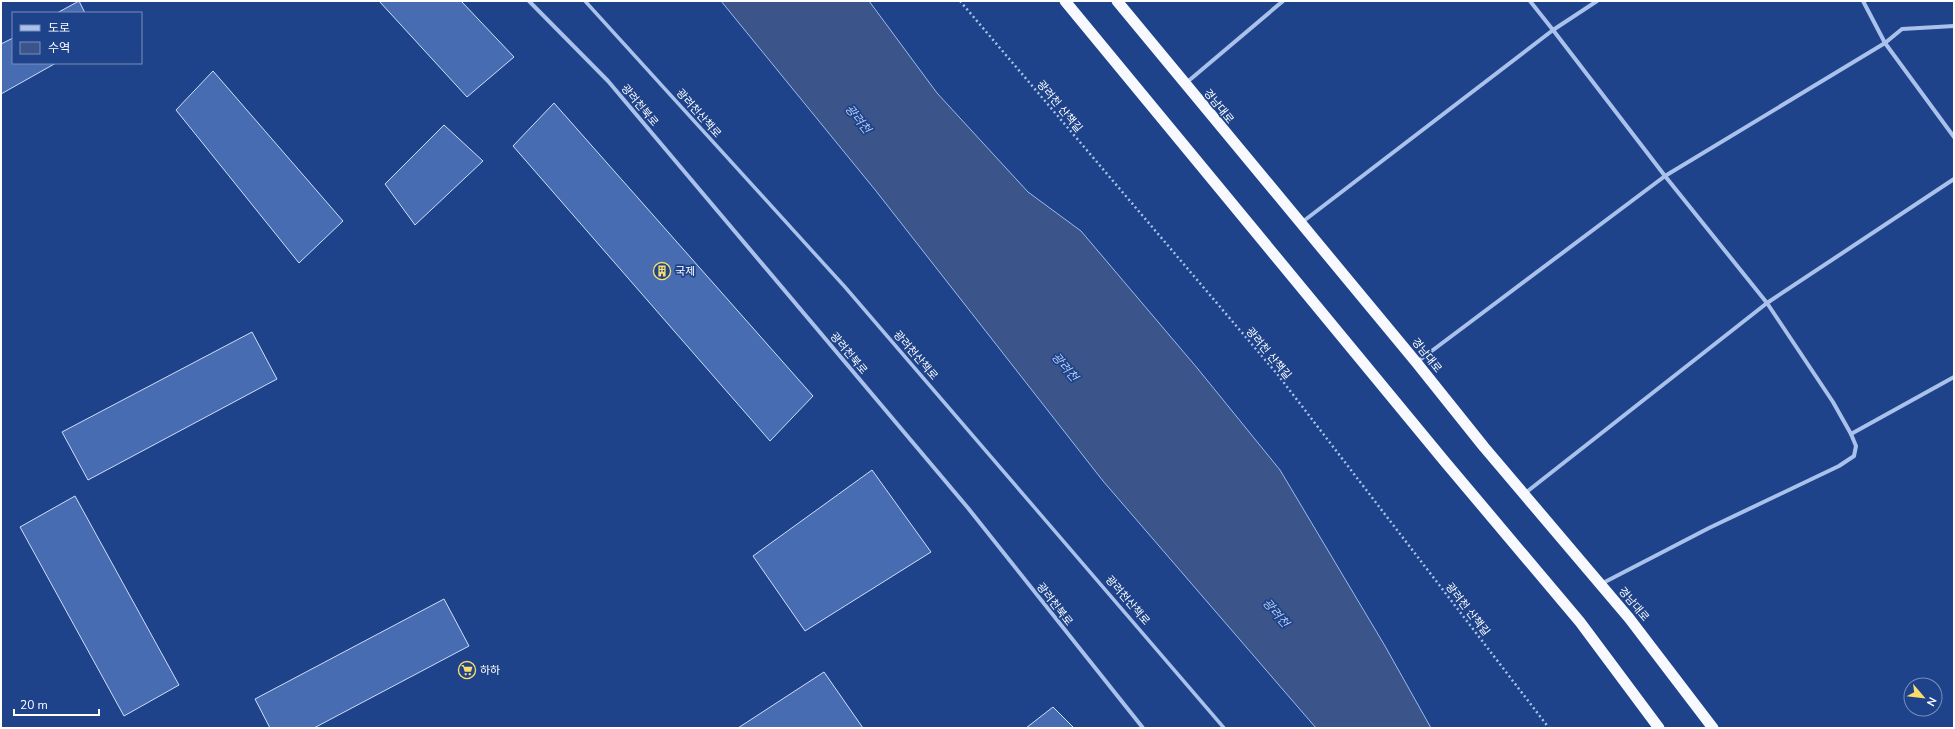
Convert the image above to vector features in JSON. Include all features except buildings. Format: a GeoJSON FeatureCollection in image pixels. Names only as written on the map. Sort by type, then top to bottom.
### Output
{"type":"FeatureCollection","features":[{"type":"Feature","properties":{"kind":"highway"},"geometry":{"type":"LineString","coordinates":[[1065,1],[1580,622],[1660,728]]}},
{"type":"Feature","properties":{"kind":"highway","name":"경남대로"},"geometry":{"type":"LineString","coordinates":[[1116,1],[1524,494],[1629,618],[1713,728]]}},
{"type":"Feature","properties":{"kind":"street","name":"광려천북로"},"geometry":{"type":"LineString","coordinates":[[529,1],[608,81],[968,508],[1142,728]]}},
{"type":"Feature","properties":{"kind":"street","name":"광려천산책로"},"geometry":{"type":"LineString","coordinates":[[585,1],[845,287],[1224,728]]}},
{"type":"Feature","properties":{"kind":"street"},"geometry":{"type":"LineString","coordinates":[[1185,84],[1284,1]]}},
{"type":"Feature","properties":{"kind":"street"},"geometry":{"type":"LineString","coordinates":[[1530,1],[1665,176],[1767,303],[1833,402],[1856,446],[1854,456],[1839,466],[1708,528],[1600,584]]}},
{"type":"Feature","properties":{"kind":"street"},"geometry":{"type":"LineString","coordinates":[[1300,224],[1553,30],[1597,1]]}},
{"type":"Feature","properties":{"kind":"street"},"geometry":{"type":"LineString","coordinates":[[1863,1],[1885,43],[1954,137]]}},
{"type":"Feature","properties":{"kind":"street"},"geometry":{"type":"LineString","coordinates":[[1416,362],[1665,176],[1885,43],[1902,29],[1954,26]]}},
{"type":"Feature","properties":{"kind":"street"},"geometry":{"type":"LineString","coordinates":[[1524,494],[1767,303],[1954,179]]}},
{"type":"Feature","properties":{"kind":"street"},"geometry":{"type":"LineString","coordinates":[[1851,434],[1954,377]]}},
{"type":"Feature","properties":{"kind":"path","name":"광려천 산책길"},"geometry":{"type":"LineString","coordinates":[[960,1],[1278,375],[1549,728]]}},
{"type":"Feature","properties":{"kind":"water","name":"광려천"},"geometry":{"type":"Polygon","coordinates":[[[721,1],[869,1],[937,93],[1028,192],[1081,231],[1198,369],[1280,470],[1385,646],[1431,728],[1316,728],[1103,481],[876,191],[721,1]]]}},
{"type":"Feature","properties":{"kind":"place","name":"국제"},"geometry":{"type":"Point","coordinates":[662,271]}},
{"type":"Feature","properties":{"kind":"place","name":"하하"},"geometry":{"type":"Point","coordinates":[467,670]}}]}
